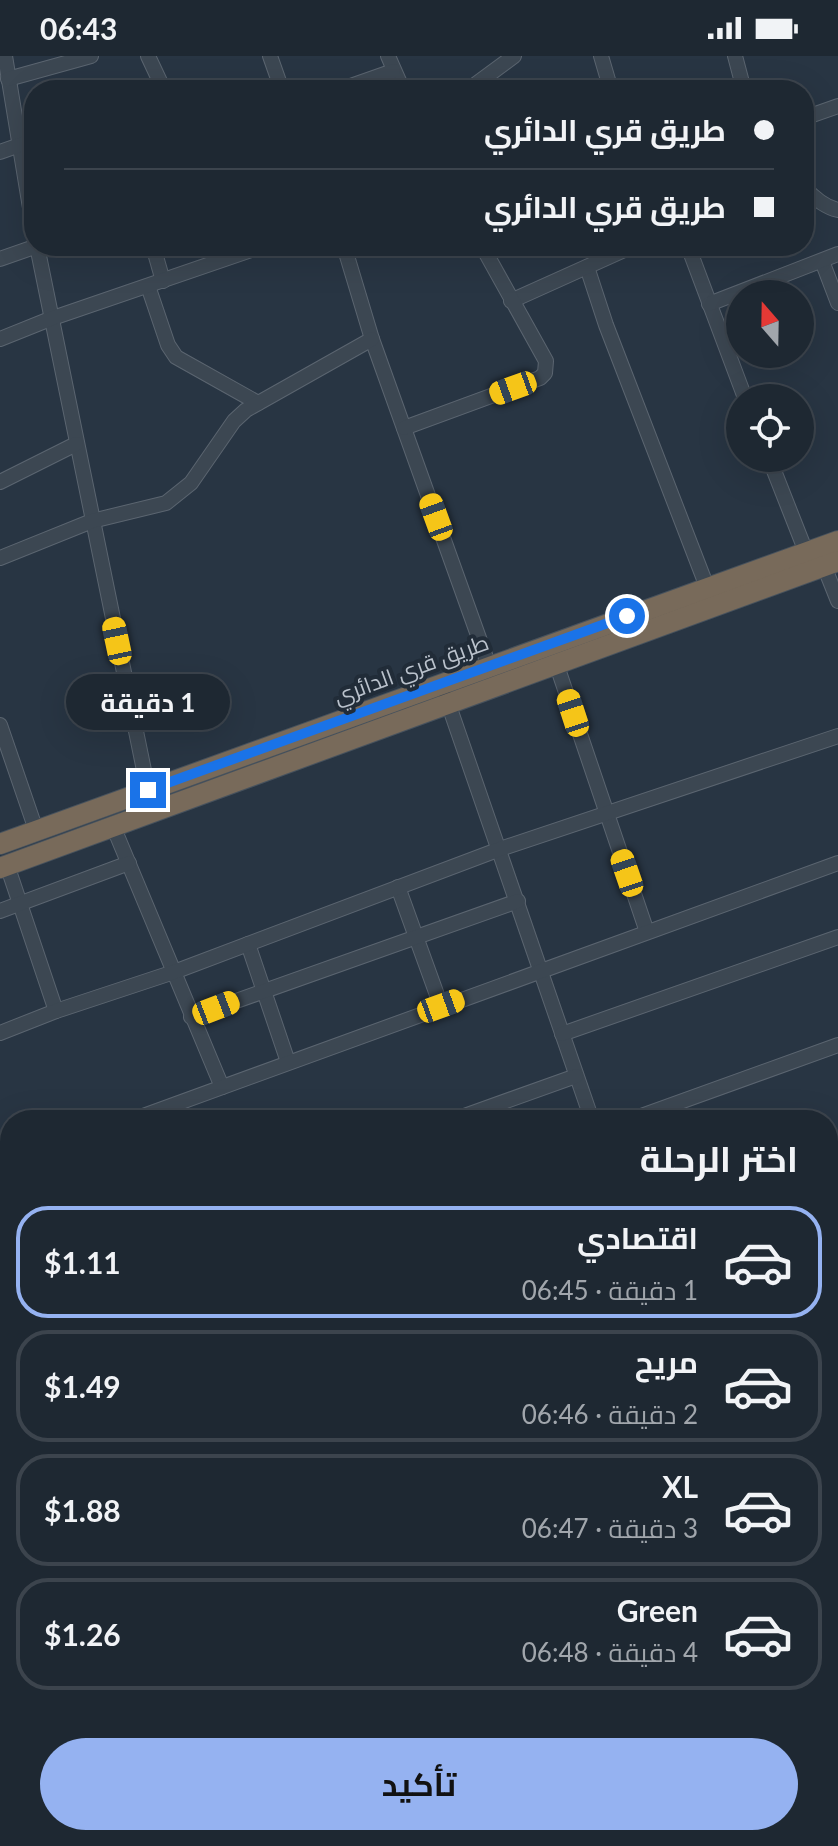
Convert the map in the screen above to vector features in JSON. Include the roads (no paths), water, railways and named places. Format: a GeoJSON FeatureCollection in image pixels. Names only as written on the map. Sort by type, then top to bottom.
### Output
{"type":"FeatureCollection","features":[{"type":"Feature","properties":{"kind":"highway","name":"طريق قري الدائري"},"geometry":{"type":"LineString","coordinates":[[4,866],[113,826],[444,693],[489,666],[838,541]]}},
{"type":"Feature","properties":{"kind":"highway","name":"طريق قري الدائري"},"geometry":{"type":"LineString","coordinates":[[0,844],[148,790],[444,693],[556,663],[831,564]]}},
{"type":"Feature","properties":{"kind":"street"},"geometry":{"type":"LineString","coordinates":[[8,79],[91,56]]}},
{"type":"Feature","properties":{"kind":"street"},"geometry":{"type":"LineString","coordinates":[[148,56],[159,80]]}},
{"type":"Feature","properties":{"kind":"street"},"geometry":{"type":"LineString","coordinates":[[270,56],[278,80]]}},
{"type":"Feature","properties":{"kind":"street"},"geometry":{"type":"LineString","coordinates":[[388,56],[398,80]]}},
{"type":"Feature","properties":{"kind":"street"},"geometry":{"type":"LineString","coordinates":[[482,80],[514,56]]}},
{"type":"Feature","properties":{"kind":"street"},"geometry":{"type":"LineString","coordinates":[[601,56],[608,80]]}},
{"type":"Feature","properties":{"kind":"street"},"geometry":{"type":"LineString","coordinates":[[735,56],[741,80]]}},
{"type":"Feature","properties":{"kind":"street"},"geometry":{"type":"LineString","coordinates":[[3,59],[24,170]]}},
{"type":"Feature","properties":{"kind":"street"},"geometry":{"type":"LineString","coordinates":[[367,80],[393,71]]}},
{"type":"Feature","properties":{"kind":"street"},"geometry":{"type":"LineString","coordinates":[[814,114],[838,106]]}},
{"type":"Feature","properties":{"kind":"street"},"geometry":{"type":"LineString","coordinates":[[0,152],[24,143]]}},
{"type":"Feature","properties":{"kind":"street"},"geometry":{"type":"LineString","coordinates":[[814,197],[830,209],[838,210]]}},
{"type":"Feature","properties":{"kind":"street"},"geometry":{"type":"LineString","coordinates":[[0,259],[24,251]]}},
{"type":"Feature","properties":{"kind":"street"},"geometry":{"type":"LineString","coordinates":[[709,304],[838,254]]}},
{"type":"Feature","properties":{"kind":"street"},"geometry":{"type":"LineString","coordinates":[[39,256],[148,790]]}},
{"type":"Feature","properties":{"kind":"street"},"geometry":{"type":"LineString","coordinates":[[154,256],[168,345],[176,357],[258,403]]}},
{"type":"Feature","properties":{"kind":"street"},"geometry":{"type":"LineString","coordinates":[[0,339],[234,256]]}},
{"type":"Feature","properties":{"kind":"street"},"geometry":{"type":"LineString","coordinates":[[347,256],[372,339],[489,666]]}},
{"type":"Feature","properties":{"kind":"street"},"geometry":{"type":"LineString","coordinates":[[404,428],[540,378],[545,373],[546,361],[487,256]]}},
{"type":"Feature","properties":{"kind":"street"},"geometry":{"type":"LineString","coordinates":[[511,301],[611,256]]}},
{"type":"Feature","properties":{"kind":"street"},"geometry":{"type":"LineString","coordinates":[[692,256],[740,384]]}},
{"type":"Feature","properties":{"kind":"street"},"geometry":{"type":"LineString","coordinates":[[822,261],[838,303]]}},
{"type":"Feature","properties":{"kind":"street"},"geometry":{"type":"LineString","coordinates":[[587,267],[606,325],[707,587]]}},
{"type":"Feature","properties":{"kind":"street"},"geometry":{"type":"LineString","coordinates":[[0,558],[92,521],[166,503],[191,483],[234,421],[246,410],[372,339]]}},
{"type":"Feature","properties":{"kind":"street"},"geometry":{"type":"LineString","coordinates":[[0,482],[76,444]]}},
{"type":"Feature","properties":{"kind":"street"},"geometry":{"type":"LineString","coordinates":[[775,472],[806,552]]}},
{"type":"Feature","properties":{"kind":"street"},"geometry":{"type":"LineString","coordinates":[[831,564],[838,601]]}},
{"type":"Feature","properties":{"kind":"street"},"geometry":{"type":"LineString","coordinates":[[556,663],[647,932]]}},
{"type":"Feature","properties":{"kind":"street"},"geometry":{"type":"LineString","coordinates":[[444,693],[588,1110]]}},
{"type":"Feature","properties":{"kind":"street"},"geometry":{"type":"LineString","coordinates":[[0,725],[36,830]]}},
{"type":"Feature","properties":{"kind":"street"},"geometry":{"type":"LineString","coordinates":[[0,1033],[174,972],[500,849],[838,736]]}},
{"type":"Feature","properties":{"kind":"street"},"geometry":{"type":"LineString","coordinates":[[113,826],[222,1087]]}},
{"type":"Feature","properties":{"kind":"street"},"geometry":{"type":"LineString","coordinates":[[0,911],[129,863]]}},
{"type":"Feature","properties":{"kind":"street"},"geometry":{"type":"LineString","coordinates":[[159,1110],[838,863]]}},
{"type":"Feature","properties":{"kind":"street"},"geometry":{"type":"LineString","coordinates":[[4,866],[56,1011]]}},
{"type":"Feature","properties":{"kind":"street"},"geometry":{"type":"LineString","coordinates":[[398,887],[441,1006]]}},
{"type":"Feature","properties":{"kind":"street"},"geometry":{"type":"LineString","coordinates":[[191,1017],[518,901]]}},
{"type":"Feature","properties":{"kind":"street"},"geometry":{"type":"LineString","coordinates":[[562,1034],[838,937]]}},
{"type":"Feature","properties":{"kind":"street"},"geometry":{"type":"LineString","coordinates":[[248,944],[288,1062]]}},
{"type":"Feature","properties":{"kind":"street"},"geometry":{"type":"LineString","coordinates":[[658,1110],[838,1045]]}},
{"type":"Feature","properties":{"kind":"street"},"geometry":{"type":"LineString","coordinates":[[481,1110],[576,1076]]}}]}
